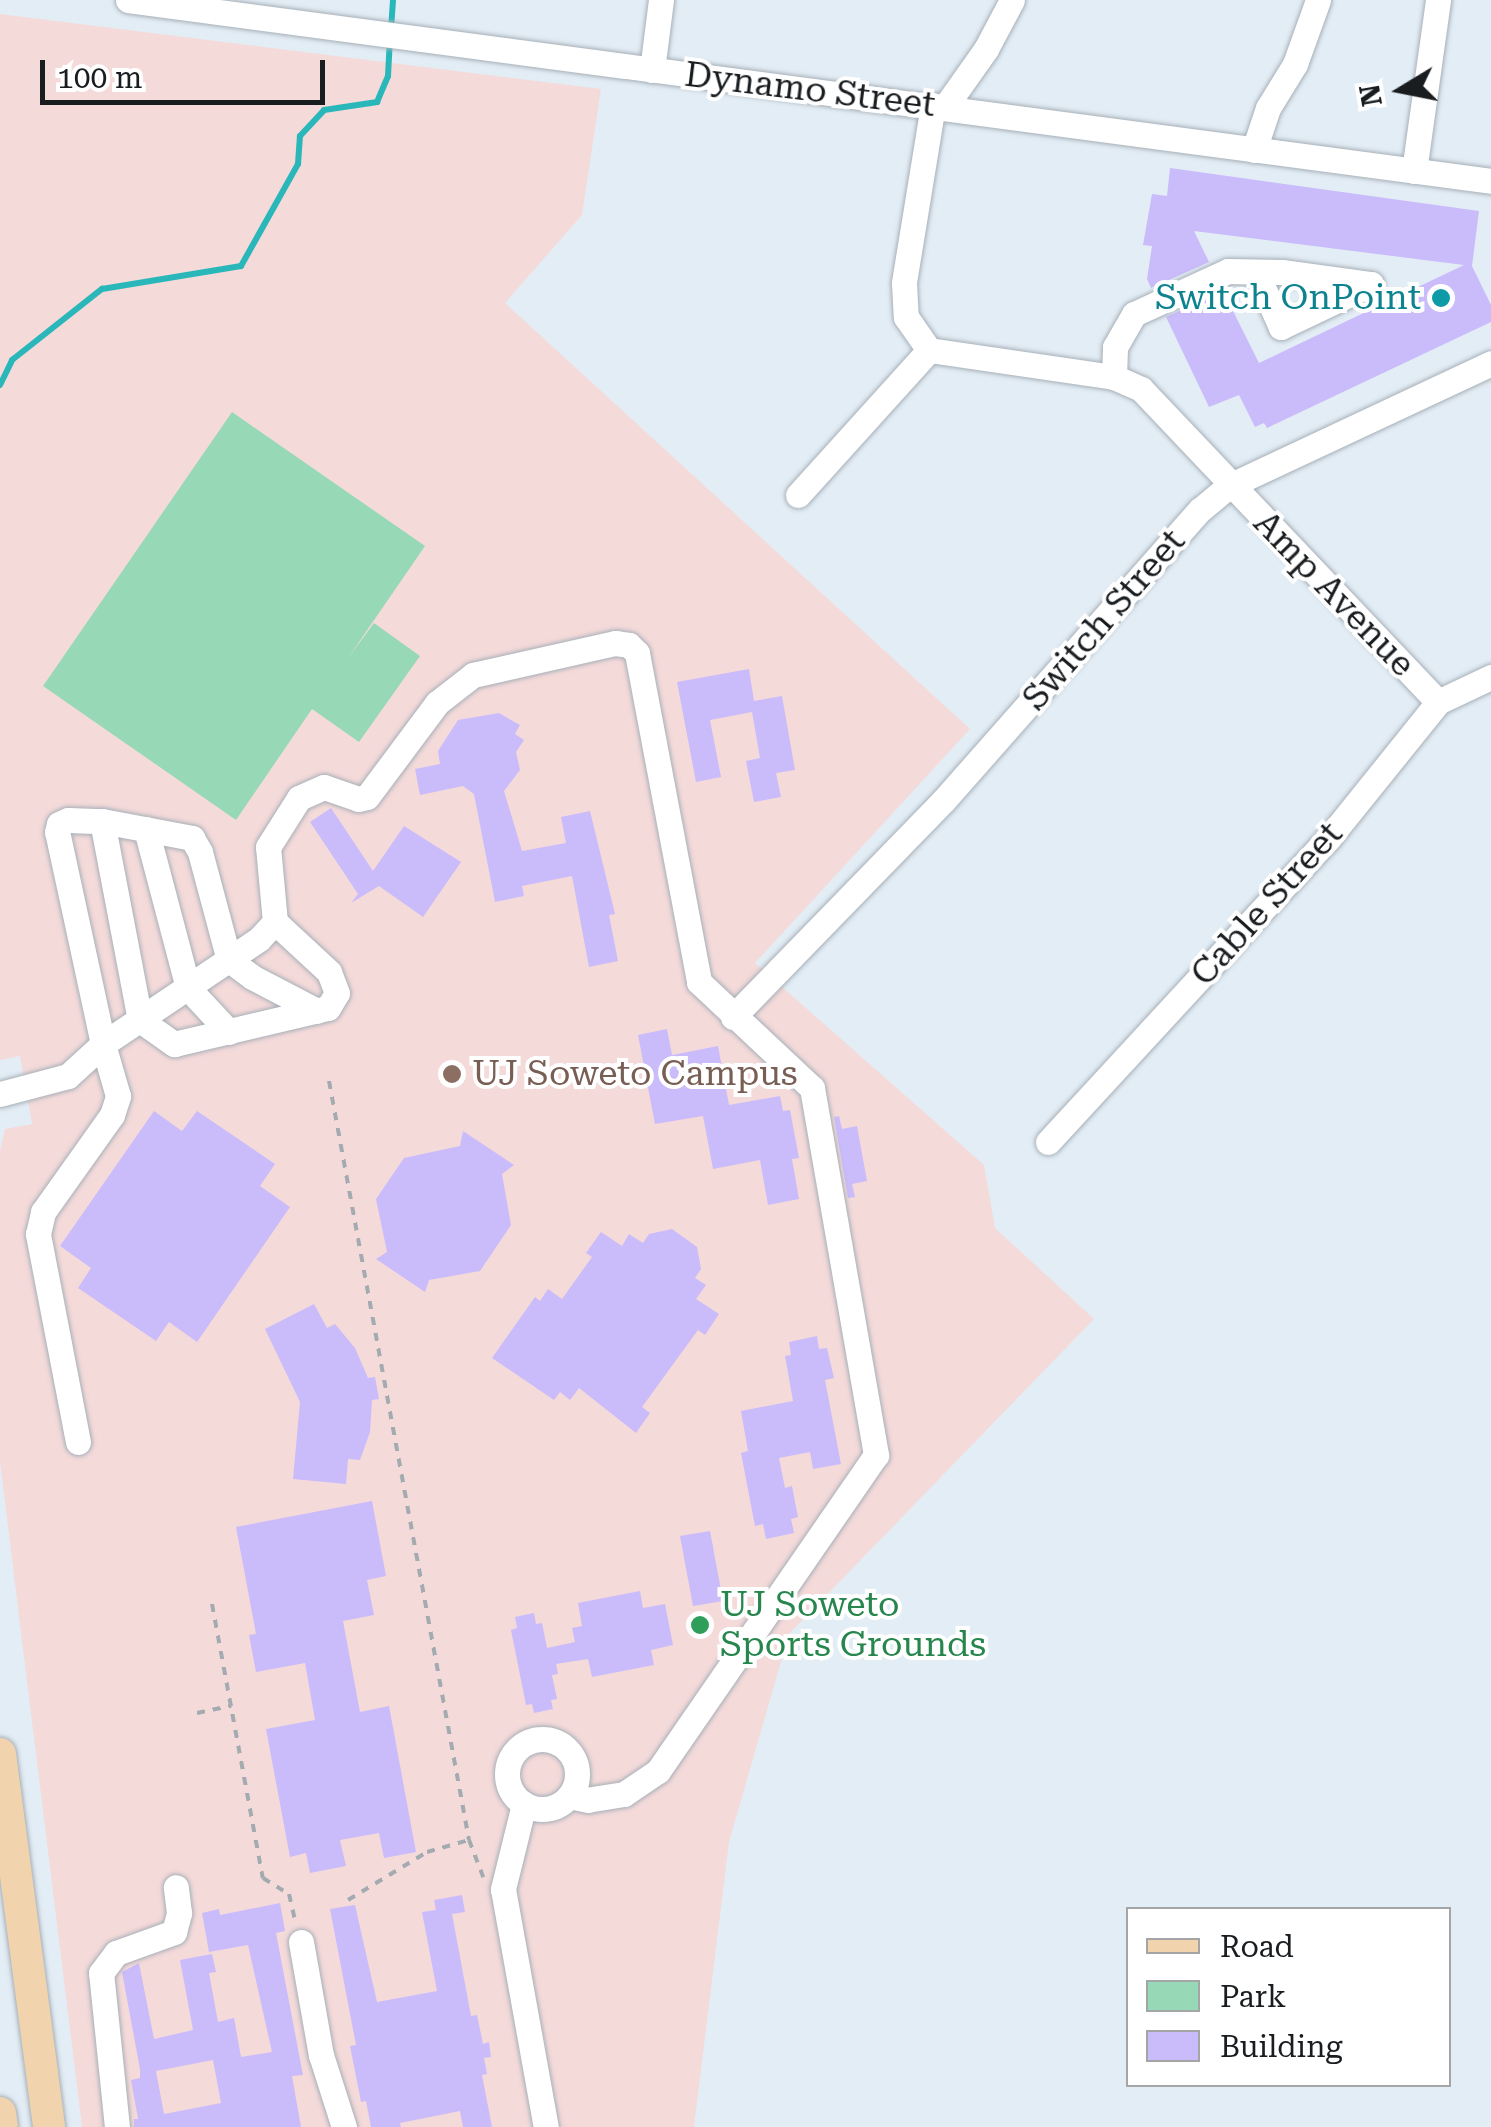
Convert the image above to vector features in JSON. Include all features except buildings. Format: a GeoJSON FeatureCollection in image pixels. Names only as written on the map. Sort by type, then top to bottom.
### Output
{"type":"FeatureCollection","features":[{"type":"Feature","properties":{"kind":"main road"},"geometry":{"type":"LineString","coordinates":[[0,1754],[48,2127]]}},
{"type":"Feature","properties":{"kind":"main road"},"geometry":{"type":"LineString","coordinates":[[0,2113],[2,2127]]}},
{"type":"Feature","properties":{"kind":"street","name":"Dynamo Street"},"geometry":{"type":"LineString","coordinates":[[128,0],[200,4],[362,33],[1491,181]]}},
{"type":"Feature","properties":{"kind":"street"},"geometry":{"type":"LineString","coordinates":[[652,70],[661,0]]}},
{"type":"Feature","properties":{"kind":"street"},"geometry":{"type":"LineString","coordinates":[[1012,0],[986,48],[939,106],[904,283],[906,317],[929,350],[1114,377],[1115,347],[1134,314],[1228,271],[1256,272]]}},
{"type":"Feature","properties":{"kind":"street"},"geometry":{"type":"LineString","coordinates":[[1254,150],[1268,108],[1295,64],[1318,0]]}},
{"type":"Feature","properties":{"kind":"street"},"geometry":{"type":"LineString","coordinates":[[1414,171],[1438,0]]}},
{"type":"Feature","properties":{"kind":"street"},"geometry":{"type":"LineString","coordinates":[[798,495],[929,350]]}},
{"type":"Feature","properties":{"kind":"street","name":"Switch Street"},"geometry":{"type":"LineString","coordinates":[[733,1016],[944,800],[1053,680],[1151,562],[1229,486],[1491,364]]}},
{"type":"Feature","properties":{"kind":"street","name":"Amp Avenue"},"geometry":{"type":"LineString","coordinates":[[1114,377],[1140,388],[1438,702]]}},
{"type":"Feature","properties":{"kind":"street"},"geometry":{"type":"LineString","coordinates":[[102,821],[140,1020],[174,1044],[317,1011],[334,1004],[336,983],[313,954],[275,922],[268,847],[276,827],[305,792],[324,787],[358,799],[367,797],[437,703],[473,675],[622,643],[637,653],[699,982],[812,1088],[876,1455],[658,1771],[624,1794],[588,1800],[570,1796]]}},
{"type":"Feature","properties":{"kind":"street","name":"Cable Street"},"geometry":{"type":"LineString","coordinates":[[1048,1142],[1328,839],[1438,702],[1491,677]]}},
{"type":"Feature","properties":{"kind":"street"},"geometry":{"type":"LineString","coordinates":[[78,1442],[38,1234],[43,1212],[116,1105],[116,1080],[103,1044],[57,832],[62,821],[102,821],[187,836],[196,843],[229,960],[252,977],[317,1011]]}},
{"type":"Feature","properties":{"kind":"street"},"geometry":{"type":"LineString","coordinates":[[146,829],[188,988],[229,1032]]}},
{"type":"Feature","properties":{"kind":"street"},"geometry":{"type":"LineString","coordinates":[[0,1110],[48,1100],[103,1044],[229,960],[275,922]]}},
{"type":"Feature","properties":{"kind":"street"},"geometry":{"type":"LineString","coordinates":[[0,1094],[68,1076]]}},
{"type":"Feature","properties":{"kind":"street"},"geometry":{"type":"LineString","coordinates":[[533,1740],[556,1742],[573,1758],[577,1781],[570,1796],[545,1810],[524,1804],[510,1786],[509,1764],[522,1745],[533,1740]]}},
{"type":"Feature","properties":{"kind":"street"},"geometry":{"type":"LineString","coordinates":[[524,1804],[503,1889],[546,2127]]}},
{"type":"Feature","properties":{"kind":"street"},"geometry":{"type":"LineString","coordinates":[[117,2127],[101,1973],[116,1952],[174,1932],[179,1913],[176,1888]]}},
{"type":"Feature","properties":{"kind":"street"},"geometry":{"type":"LineString","coordinates":[[301,1942],[321,2056],[344,2127]]}},
{"type":"Feature","properties":{"kind":"path"},"geometry":{"type":"LineString","coordinates":[[329,1082],[469,1840],[486,1882]]}},
{"type":"Feature","properties":{"kind":"path"},"geometry":{"type":"LineString","coordinates":[[212,1604],[263,1878],[288,1894],[301,1942]]}},
{"type":"Feature","properties":{"kind":"path"},"geometry":{"type":"LineString","coordinates":[[197,1713],[231,1706]]}},
{"type":"Feature","properties":{"kind":"path"},"geometry":{"type":"LineString","coordinates":[[348,1900],[427,1852],[469,1840]]}},
{"type":"Feature","properties":{"kind":"shaded area","name":"UJ Soweto Campus"},"geometry":{"type":"Polygon","coordinates":[[[0,14],[601,89],[582,215],[505,303],[970,729],[755,963],[984,1165],[995,1228],[1094,1319],[789,1634],[729,1842],[694,2127],[82,2127],[0,1462],[0,1151],[5,1129],[32,1124],[20,1056],[0,1060],[0,14]]]}},
{"type":"Feature","properties":{"kind":"green space"},"geometry":{"type":"Polygon","coordinates":[[[232,412],[425,546],[348,658],[374,623],[420,656],[359,742],[312,709],[236,820],[43,686],[232,412]]]}},
{"type":"Feature","properties":{"kind":"waterway"},"geometry":{"type":"LineString","coordinates":[[391,29],[393,0]]}},
{"type":"Feature","properties":{"kind":"waterway"},"geometry":{"type":"LineString","coordinates":[[0,385],[12,360],[102,289],[241,266],[298,164],[300,136],[324,110],[377,102],[388,76],[390,41]]}},
{"type":"Feature","properties":{"kind":"place","name":"Switch OnPoint"},"geometry":{"type":"Point","coordinates":[1441,298]}},
{"type":"Feature","properties":{"kind":"place","name":"UJ Soweto Campus"},"geometry":{"type":"Point","coordinates":[452,1074]}},
{"type":"Feature","properties":{"kind":"place","name":"UJ Soweto Sports Grounds"},"geometry":{"type":"Point","coordinates":[700,1625]}}]}
